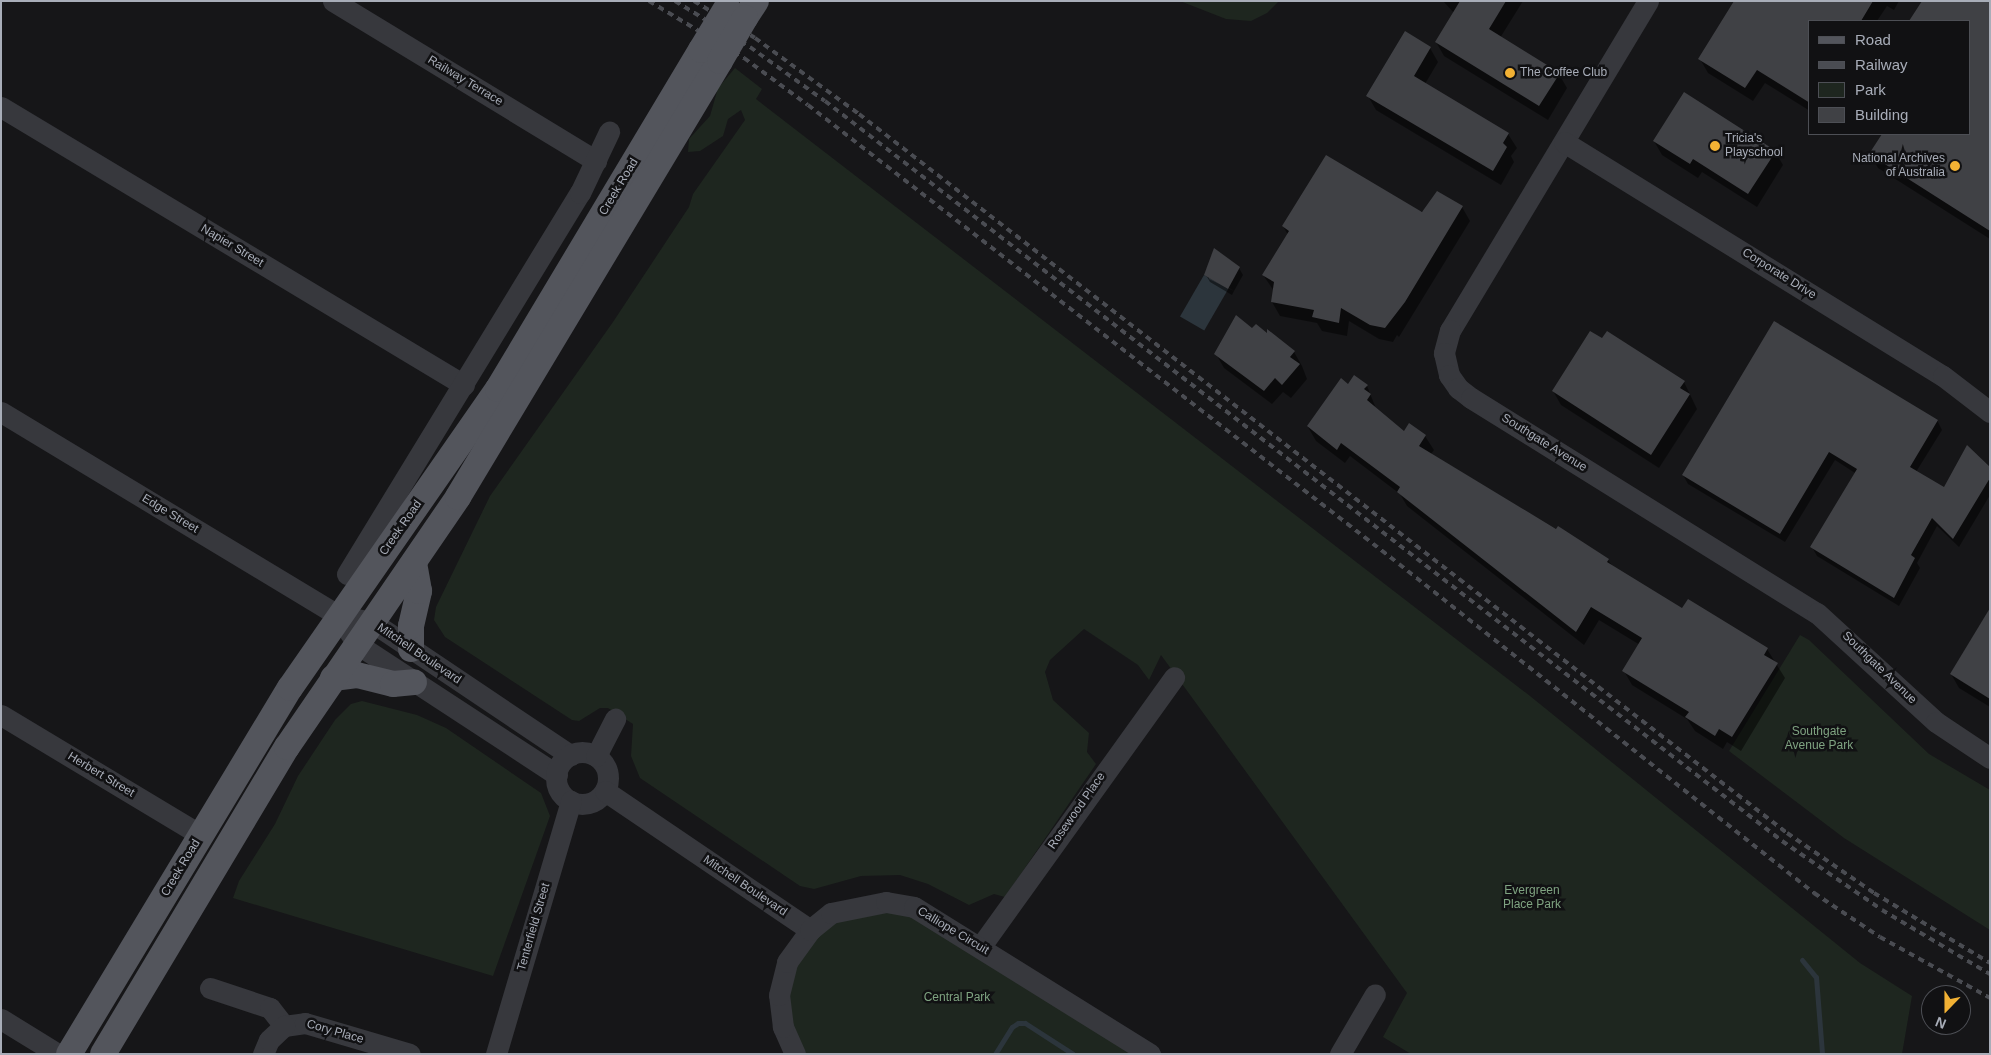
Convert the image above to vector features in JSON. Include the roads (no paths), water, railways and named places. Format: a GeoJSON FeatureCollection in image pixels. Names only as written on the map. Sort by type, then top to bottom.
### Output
{"type":"FeatureCollection","features":[{"type":"Feature","properties":{"kind":"main road","name":"Creek Road"},"geometry":{"type":"LineString","coordinates":[[69,1054],[290,688],[498,389],[740,7]]}},
{"type":"Feature","properties":{"kind":"main road","name":"Creek Road"},"geometry":{"type":"LineString","coordinates":[[103,1054],[287,747],[458,498],[710,56]]}},
{"type":"Feature","properties":{"kind":"main road"},"geometry":{"type":"LineString","coordinates":[[410,649],[411,626],[419,591],[414,562]]}},
{"type":"Feature","properties":{"kind":"main road"},"geometry":{"type":"LineString","coordinates":[[333,678],[357,675],[393,684],[414,682]]}},
{"type":"Feature","properties":{"kind":"street","name":"Railway Terrace"},"geometry":{"type":"LineString","coordinates":[[333,1],[596,161]]}},
{"type":"Feature","properties":{"kind":"street","name":"Southgate Avenue"},"geometry":{"type":"LineString","coordinates":[[1648,1],[1450,330],[1444,360],[1453,382],[1471,398],[1817,613],[1936,722],[1990,758]]}},
{"type":"Feature","properties":{"kind":"street","name":"Napier Street"},"geometry":{"type":"LineString","coordinates":[[1,107],[464,385]]}},
{"type":"Feature","properties":{"kind":"street","name":"Creek Road"},"geometry":{"type":"LineString","coordinates":[[347,574],[464,385],[596,161],[609,132]]}},
{"type":"Feature","properties":{"kind":"street","name":"Corporate Drive"},"geometry":{"type":"LineString","coordinates":[[1564,142],[1948,380],[1990,412]]}},
{"type":"Feature","properties":{"kind":"street","name":"Edge Street"},"geometry":{"type":"LineString","coordinates":[[1,412],[339,616]]}},
{"type":"Feature","properties":{"kind":"street","name":"Mitchell Boulevard"},"geometry":{"type":"LineString","coordinates":[[339,616],[372,622],[570,755]]}},
{"type":"Feature","properties":{"kind":"street","name":"Mitchell Boulevard"},"geometry":{"type":"LineString","coordinates":[[339,616],[357,644],[557,775]]}},
{"type":"Feature","properties":{"kind":"street","name":"Rosewood Place"},"geometry":{"type":"LineString","coordinates":[[981,946],[1174,677]]}},
{"type":"Feature","properties":{"kind":"street","name":"Herbert Street"},"geometry":{"type":"LineString","coordinates":[[1,715],[200,835]]}},
{"type":"Feature","properties":{"kind":"street"},"geometry":{"type":"LineString","coordinates":[[596,756],[615,719]]}},
{"type":"Feature","properties":{"kind":"street"},"geometry":{"type":"LineString","coordinates":[[583,752],[596,756],[608,776],[605,791],[593,801],[571,801],[560,790],[557,775],[559,767],[570,755],[583,752]]}},
{"type":"Feature","properties":{"kind":"street","name":"Mitchell Boulevard"},"geometry":{"type":"LineString","coordinates":[[605,791],[810,930]]}},
{"type":"Feature","properties":{"kind":"street","name":"Tenterfield Street"},"geometry":{"type":"LineString","coordinates":[[496,1054],[571,801]]}},
{"type":"Feature","properties":{"kind":"street","name":"Calliope Circuit"},"geometry":{"type":"LineString","coordinates":[[795,1054],[783,1027],[779,995],[787,962],[810,930],[831,913],[886,902],[914,907],[981,946],[1150,1054]]}},
{"type":"Feature","properties":{"kind":"street"},"geometry":{"type":"LineString","coordinates":[[210,988],[270,1008],[284,1026],[269,1040],[263,1054]]}},
{"type":"Feature","properties":{"kind":"street"},"geometry":{"type":"LineString","coordinates":[[1340,1054],[1375,994]]}},
{"type":"Feature","properties":{"kind":"street"},"geometry":{"type":"LineString","coordinates":[[1,1020],[58,1054]]}},
{"type":"Feature","properties":{"kind":"street","name":"Cory Place"},"geometry":{"type":"LineString","coordinates":[[284,1026],[305,1022],[410,1054]]}},
{"type":"Feature","properties":{"kind":"waterway"},"geometry":{"type":"LineString","coordinates":[[1802,960],[1816,977],[1822,1054]]}},
{"type":"Feature","properties":{"kind":"waterway"},"geometry":{"type":"LineString","coordinates":[[995,1054],[1012,1027],[1018,1023],[1025,1023],[1073,1054]]}},
{"type":"Feature","properties":{"kind":"railway"},"geometry":{"type":"LineString","coordinates":[[649,1],[744,58],[808,105],[1399,564],[1814,893],[1880,937],[1990,998]]}},
{"type":"Feature","properties":{"kind":"railway"},"geometry":{"type":"LineString","coordinates":[[675,1],[750,47],[825,101],[1782,841],[1882,910],[1990,974]]}},
{"type":"Feature","properties":{"kind":"railway"},"geometry":{"type":"LineString","coordinates":[[694,1],[755,38],[859,114],[1787,833],[1874,893],[1990,963]]}},
{"type":"Feature","properties":{"kind":"place","name":"The Coffee Club"},"geometry":{"type":"Point","coordinates":[1510,73]}},
{"type":"Feature","properties":{"kind":"place","name":"Tricia's Playschool"},"geometry":{"type":"Point","coordinates":[1715,146]}},
{"type":"Feature","properties":{"kind":"place","name":"National Archives of Australia"},"geometry":{"type":"Point","coordinates":[1955,166]}},
{"type":"Feature","properties":{"kind":"park label","name":"Southgate Avenue Park"},"geometry":{"type":"Point","coordinates":[1819,739]}},
{"type":"Feature","properties":{"kind":"park label","name":"Evergreen Place Park"},"geometry":{"type":"Point","coordinates":[1532,898]}},
{"type":"Feature","properties":{"kind":"park label","name":"Central Park"},"geometry":{"type":"Point","coordinates":[957,998]}}]}
